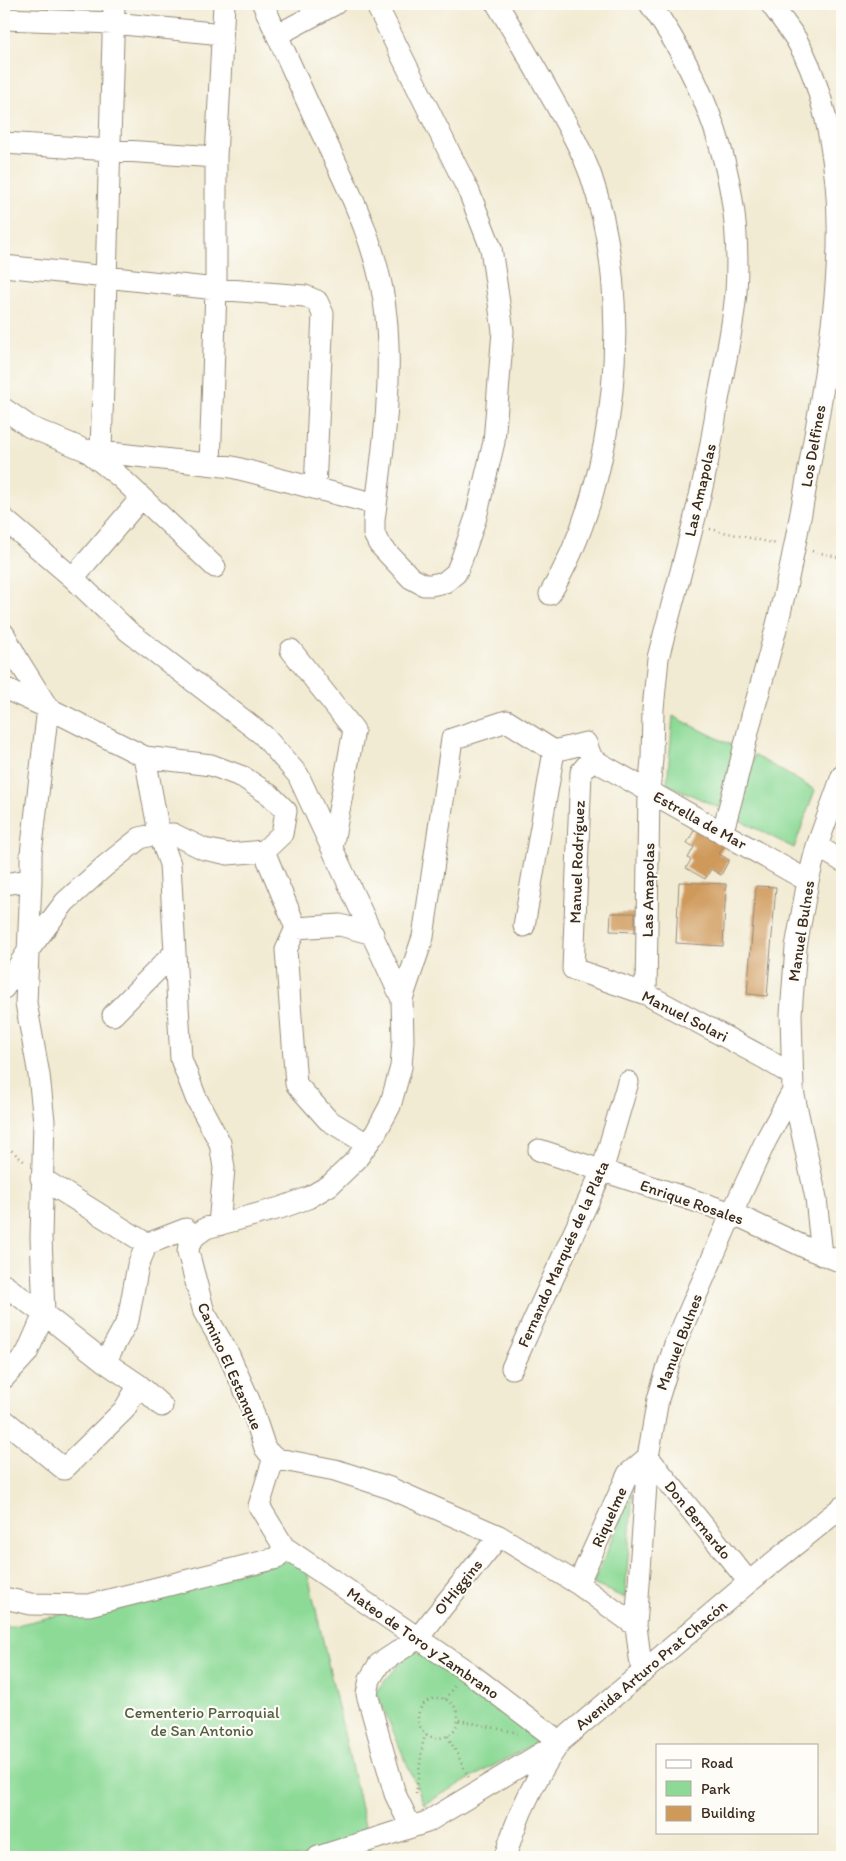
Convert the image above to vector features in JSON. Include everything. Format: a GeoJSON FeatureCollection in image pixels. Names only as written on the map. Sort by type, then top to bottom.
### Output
{"type":"FeatureCollection","features":[{"type":"Feature","properties":{"kind":"street"},"geometry":{"type":"LineString","coordinates":[[210,464],[216,289],[216,157],[224,4]]}},
{"type":"Feature","properties":{"kind":"street"},"geometry":{"type":"LineString","coordinates":[[263,4],[356,204],[368,234],[377,270],[386,314],[389,349],[386,430],[373,527],[376,540],[411,578],[431,585],[446,582],[456,573],[462,562],[476,517],[494,442],[503,331],[491,248],[469,192],[376,4]]}},
{"type":"Feature","properties":{"kind":"street"},"geometry":{"type":"LineString","coordinates":[[277,35],[335,4]]}},
{"type":"Feature","properties":{"kind":"street"},"geometry":{"type":"LineString","coordinates":[[497,4],[532,62],[579,147],[600,205],[614,286],[612,376],[602,451],[595,484],[580,534],[563,572],[550,594]]}},
{"type":"Feature","properties":{"kind":"street","name":"Las Amapolas"},"geometry":{"type":"LineString","coordinates":[[646,994],[649,792],[653,708],[658,658],[704,479],[736,291],[736,238],[730,185],[724,157],[709,111],[694,76],[681,50],[650,4]]}},
{"type":"Feature","properties":{"kind":"street","name":"Los Delfines"},"geometry":{"type":"LineString","coordinates":[[722,833],[734,795],[783,600],[794,548],[832,324],[838,241],[838,212],[832,154],[823,109],[812,73],[796,40],[771,4]]}},
{"type":"Feature","properties":{"kind":"street"},"geometry":{"type":"LineString","coordinates":[[4,20],[114,14],[222,34]]}},
{"type":"Feature","properties":{"kind":"street"},"geometry":{"type":"LineString","coordinates":[[93,451],[106,278],[114,14]]}},
{"type":"Feature","properties":{"kind":"street"},"geometry":{"type":"LineString","coordinates":[[4,143],[216,157]]}},
{"type":"Feature","properties":{"kind":"street"},"geometry":{"type":"LineString","coordinates":[[4,266],[216,289],[305,296],[317,301],[323,314],[315,488]]}},
{"type":"Feature","properties":{"kind":"street"},"geometry":{"type":"LineString","coordinates":[[4,409],[30,427],[93,451],[232,466],[376,504]]}},
{"type":"Feature","properties":{"kind":"street"},"geometry":{"type":"LineString","coordinates":[[93,451],[215,567]]}},
{"type":"Feature","properties":{"kind":"street"},"geometry":{"type":"LineString","coordinates":[[73,578],[141,498]]}},
{"type":"Feature","properties":{"kind":"street"},"geometry":{"type":"LineString","coordinates":[[4,519],[73,578],[128,631],[263,735],[298,775],[402,999]]}},
{"type":"Feature","properties":{"kind":"street"},"geometry":{"type":"LineString","coordinates":[[4,634],[48,708],[44,758],[35,810],[31,854],[26,1003],[39,1075],[44,1121],[41,1178],[44,1314],[27,1353],[4,1378]]}},
{"type":"Feature","properties":{"kind":"street"},"geometry":{"type":"LineString","coordinates":[[291,650],[354,730],[332,848]]}},
{"type":"Feature","properties":{"kind":"street"},"geometry":{"type":"LineString","coordinates":[[4,688],[145,757],[211,765],[243,777],[270,795],[286,811],[282,834],[264,851],[228,854],[204,849],[173,834],[159,833],[140,838],[65,902],[27,952],[4,988]]}},
{"type":"Feature","properties":{"kind":"street"},"geometry":{"type":"LineString","coordinates":[[105,1362],[128,1320],[138,1265],[146,1244],[186,1230],[195,1236],[206,1228],[280,1208],[308,1198],[330,1185],[356,1160],[367,1144],[390,1106],[401,1067],[403,1040],[402,999],[423,937],[452,739],[508,721],[554,752],[524,926]]}},
{"type":"Feature","properties":{"kind":"street","name":"Estrella de Mar"},"geometry":{"type":"LineString","coordinates":[[554,752],[586,743],[592,759],[808,881]]}},
{"type":"Feature","properties":{"kind":"street"},"geometry":{"type":"LineString","coordinates":[[145,757],[159,833],[170,864],[181,1059],[196,1098],[220,1143],[224,1168],[219,1225]]}},
{"type":"Feature","properties":{"kind":"street","name":"Manuel Rodríguez"},"geometry":{"type":"LineString","coordinates":[[573,969],[581,772],[592,759]]}},
{"type":"Feature","properties":{"kind":"street","name":"Manuel Bulnes"},"geometry":{"type":"LineString","coordinates":[[822,1254],[816,1198],[792,1083],[790,1045],[792,980],[797,939],[808,881],[817,846],[842,776]]}},
{"type":"Feature","properties":{"kind":"street"},"geometry":{"type":"LineString","coordinates":[[817,846],[842,861]]}},
{"type":"Feature","properties":{"kind":"street"},"geometry":{"type":"LineString","coordinates":[[264,851],[296,928],[286,950],[296,1084],[328,1120],[367,1144]]}},
{"type":"Feature","properties":{"kind":"street"},"geometry":{"type":"LineString","coordinates":[[4,884],[31,880]]}},
{"type":"Feature","properties":{"kind":"street"},"geometry":{"type":"LineString","coordinates":[[296,928],[340,926],[373,934]]}},
{"type":"Feature","properties":{"kind":"street"},"geometry":{"type":"LineString","coordinates":[[113,1015],[176,952]]}},
{"type":"Feature","properties":{"kind":"street","name":"Manuel Solari"},"geometry":{"type":"LineString","coordinates":[[573,969],[646,994],[766,1058],[792,1083]]}},
{"type":"Feature","properties":{"kind":"street","name":"Fernando Marqués de la Plata"},"geometry":{"type":"LineString","coordinates":[[512,1368],[602,1171],[628,1082]]}},
{"type":"Feature","properties":{"kind":"street","name":"Manuel Bulnes"},"geometry":{"type":"LineString","coordinates":[[642,1673],[636,1626],[648,1457],[652,1428],[665,1371],[732,1213],[792,1083]]}},
{"type":"Feature","properties":{"kind":"street","name":"Enrique Rosales"},"geometry":{"type":"LineString","coordinates":[[539,1150],[732,1213],[842,1262]]}},
{"type":"Feature","properties":{"kind":"street"},"geometry":{"type":"LineString","coordinates":[[41,1178],[146,1244]]}},
{"type":"Feature","properties":{"kind":"street","name":"Camino El Estanque"},"geometry":{"type":"LineString","coordinates":[[195,1236],[189,1245],[188,1252],[204,1312],[231,1361],[249,1400],[265,1448],[274,1456]]}},
{"type":"Feature","properties":{"kind":"street"},"geometry":{"type":"LineString","coordinates":[[4,1285],[105,1362],[140,1386],[162,1406]]}},
{"type":"Feature","properties":{"kind":"street"},"geometry":{"type":"LineString","coordinates":[[4,1420],[64,1469],[124,1410],[140,1386]]}},
{"type":"Feature","properties":{"kind":"street"},"geometry":{"type":"LineString","coordinates":[[4,1598],[31,1604],[89,1605],[277,1558],[284,1547],[259,1506],[274,1456],[326,1468],[390,1488],[499,1536],[578,1584],[636,1626]]}},
{"type":"Feature","properties":{"kind":"street","name":"Don Bernardo"},"geometry":{"type":"LineString","coordinates":[[648,1457],[749,1582]]}},
{"type":"Feature","properties":{"kind":"street","name":"Riquelme"},"geometry":{"type":"LineString","coordinates":[[578,1584],[628,1474],[648,1457]]}},
{"type":"Feature","properties":{"kind":"street","name":"Avenida Arturo Prat Chacón"},"geometry":{"type":"LineString","coordinates":[[505,1857],[524,1804],[545,1764],[560,1742],[749,1582],[842,1507]]}},
{"type":"Feature","properties":{"kind":"street","name":"O'Higgins"},"geometry":{"type":"LineString","coordinates":[[411,1827],[395,1794],[368,1694],[370,1679],[380,1664],[417,1639],[499,1536]]}},
{"type":"Feature","properties":{"kind":"street","name":"Mateo de Toro y Zambrano"},"geometry":{"type":"LineString","coordinates":[[284,1547],[468,1672],[560,1742]]}},
{"type":"Feature","properties":{"kind":"street"},"geometry":{"type":"LineString","coordinates":[[318,1857],[427,1822],[560,1742]]}},
{"type":"Feature","properties":{"kind":"path"},"geometry":{"type":"LineString","coordinates":[[692,525],[842,558]]}},
{"type":"Feature","properties":{"kind":"path"},"geometry":{"type":"LineString","coordinates":[[4,1144],[41,1178]]}},
{"type":"Feature","properties":{"kind":"path"},"geometry":{"type":"LineString","coordinates":[[438,1698],[451,1702],[458,1713],[459,1720],[457,1727],[448,1736],[435,1738],[426,1734],[420,1726],[419,1713],[421,1707],[432,1699],[438,1698]]}},
{"type":"Feature","properties":{"kind":"path"},"geometry":{"type":"LineString","coordinates":[[459,1720],[523,1734]]}},
{"type":"Feature","properties":{"kind":"path"},"geometry":{"type":"LineString","coordinates":[[415,1799],[423,1742],[426,1734]]}},
{"type":"Feature","properties":{"kind":"path"},"geometry":{"type":"LineString","coordinates":[[448,1736],[477,1792]]}},
{"type":"Feature","properties":{"kind":"green space"},"geometry":{"type":"Polygon","coordinates":[[[673,716],[735,747],[720,808],[667,784],[673,716]]]}},
{"type":"Feature","properties":{"kind":"green space"},"geometry":{"type":"Polygon","coordinates":[[[754,755],[815,790],[794,848],[739,820],[754,755]]]}},
{"type":"Feature","properties":{"kind":"green space"},"geometry":{"type":"Polygon","coordinates":[[[633,1491],[625,1598],[593,1584],[633,1491]]]}},
{"type":"Feature","properties":{"kind":"green space","name":"Cementerio Parroquial de San Antonio"},"geometry":{"type":"Polygon","coordinates":[[[304,1557],[372,1857],[4,1857],[4,1628],[304,1557]]]}},
{"type":"Feature","properties":{"kind":"green space"},"geometry":{"type":"Polygon","coordinates":[[[413,1649],[544,1738],[424,1804],[376,1691],[413,1649]]]}},
{"type":"Feature","properties":{"kind":"building"},"geometry":{"type":"Polygon","coordinates":[[[695,829],[724,846],[719,854],[729,860],[721,875],[711,869],[705,879],[686,868],[691,860],[688,858],[694,847],[687,843],[695,829]]]}},
{"type":"Feature","properties":{"kind":"building"},"geometry":{"type":"Polygon","coordinates":[[[679,882],[726,884],[723,946],[676,943],[679,882]]]}},
{"type":"Feature","properties":{"kind":"building"},"geometry":{"type":"Polygon","coordinates":[[[756,886],[776,887],[767,996],[747,994],[756,886]]]}},
{"type":"Feature","properties":{"kind":"building"},"geometry":{"type":"Polygon","coordinates":[[[611,913],[635,913],[635,932],[610,931],[611,913]]]}}]}
